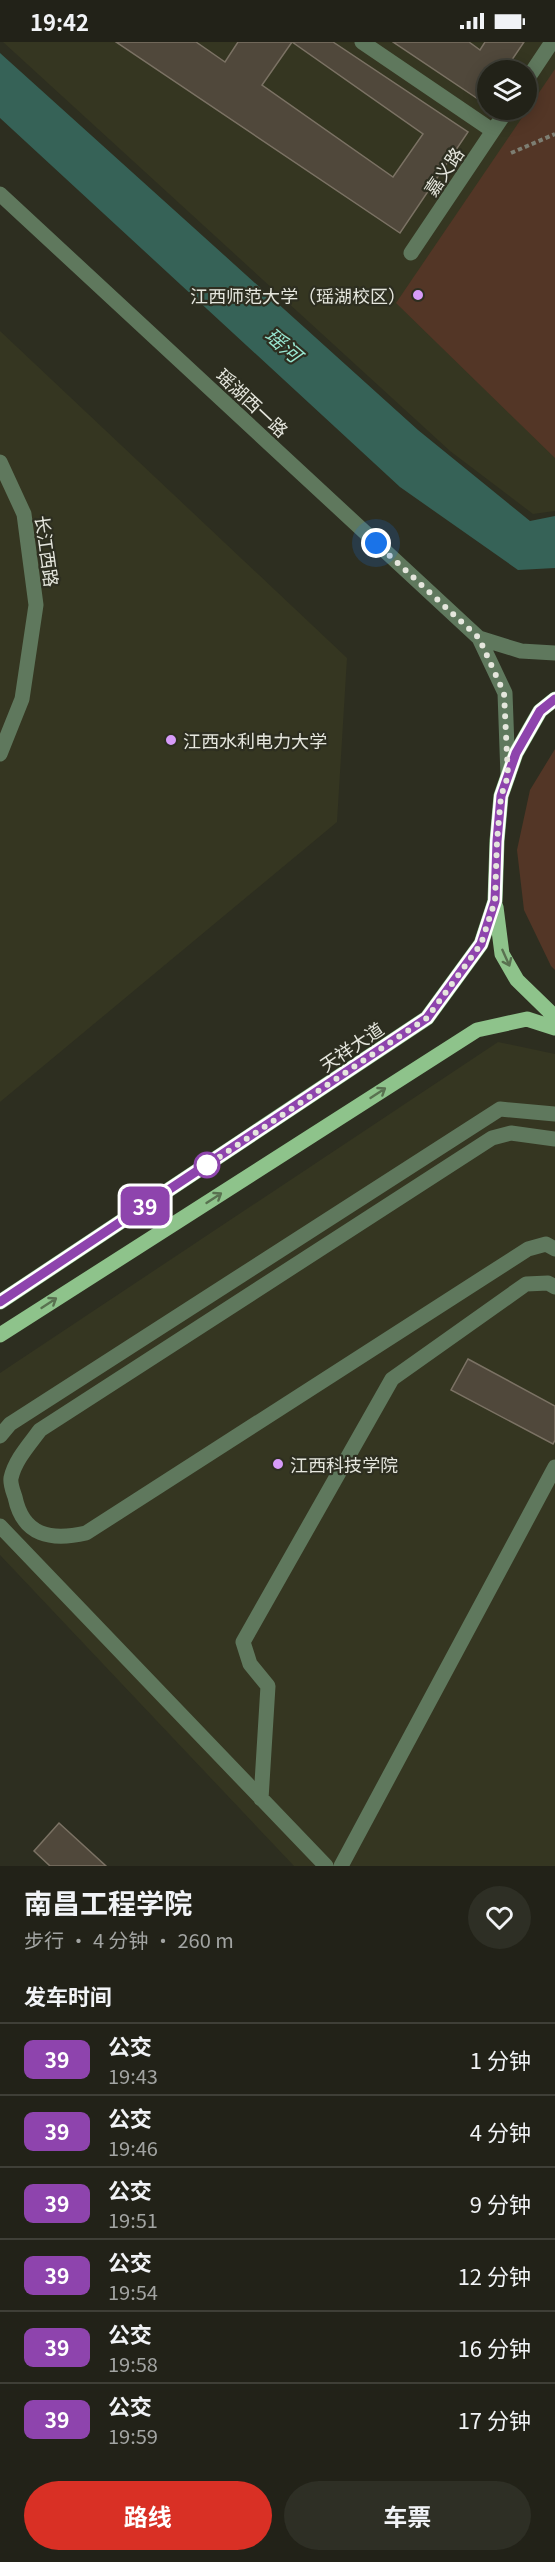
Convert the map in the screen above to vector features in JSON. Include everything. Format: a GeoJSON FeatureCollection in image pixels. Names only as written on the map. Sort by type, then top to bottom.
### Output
{"type":"FeatureCollection","features":[{"type":"Feature","properties":{"kind":"main road","name":"天祥大道"},"geometry":{"type":"LineString","coordinates":[[0,1302],[427,1018],[481,944],[495,901],[500,807],[508,776],[516,753],[540,711],[555,699]]}},
{"type":"Feature","properties":{"kind":"main road"},"geometry":{"type":"LineString","coordinates":[[495,901],[502,954],[517,980],[555,1017]]}},
{"type":"Feature","properties":{"kind":"main road"},"geometry":{"type":"LineString","coordinates":[[0,1335],[477,1030],[526,1019],[555,1028]]}},
{"type":"Feature","properties":{"kind":"street"},"geometry":{"type":"LineString","coordinates":[[362,42],[493,131]]}},
{"type":"Feature","properties":{"kind":"street"},"geometry":{"type":"LineString","coordinates":[[537,64],[552,42]]}},
{"type":"Feature","properties":{"kind":"street","name":"嘉义路"},"geometry":{"type":"LineString","coordinates":[[411,253],[500,120]]}},
{"type":"Feature","properties":{"kind":"street","name":"瑶湖西一路"},"geometry":{"type":"LineString","coordinates":[[0,194],[479,638]]}},
{"type":"Feature","properties":{"kind":"street","name":"长江西路"},"geometry":{"type":"LineString","coordinates":[[0,462],[24,514],[36,605],[22,699],[0,754]]}},
{"type":"Feature","properties":{"kind":"street"},"geometry":{"type":"LineString","coordinates":[[479,638],[521,651],[555,653]]}},
{"type":"Feature","properties":{"kind":"street"},"geometry":{"type":"LineString","coordinates":[[479,638],[504,693],[508,776]]}},
{"type":"Feature","properties":{"kind":"street"},"geometry":{"type":"LineString","coordinates":[[0,1436],[10,1425],[500,1109],[555,1114]]}},
{"type":"Feature","properties":{"kind":"street"},"geometry":{"type":"LineString","coordinates":[[555,1139],[511,1133],[492,1138],[40,1430],[21,1456],[11,1480],[17,1507],[27,1523],[41,1534],[66,1538],[86,1533],[528,1250],[546,1244],[555,1250]]}},
{"type":"Feature","properties":{"kind":"street"},"geometry":{"type":"LineString","coordinates":[[261,1799],[268,1686],[250,1664],[243,1642],[392,1379],[526,1284],[548,1283],[555,1287]]}},
{"type":"Feature","properties":{"kind":"street"},"geometry":{"type":"LineString","coordinates":[[341,1866],[555,1467]]}},
{"type":"Feature","properties":{"kind":"street"},"geometry":{"type":"LineString","coordinates":[[0,1526],[326,1866]]}},
{"type":"Feature","properties":{"kind":"path"},"geometry":{"type":"LineString","coordinates":[[512,153],[555,134]]}},
{"type":"Feature","properties":{"kind":"shaded area","name":"江西师范大学（瑶湖校区）"},"geometry":{"type":"Polygon","coordinates":[[[3,42],[555,42],[555,511],[533,514],[450,451],[3,42]]]}},
{"type":"Feature","properties":{"kind":"shaded area"},"geometry":{"type":"Polygon","coordinates":[[[555,69],[555,458],[396,303],[520,120],[537,120],[537,95],[555,69]]]}},
{"type":"Feature","properties":{"kind":"shaded area","name":"江西水利电力大学"},"geometry":{"type":"Polygon","coordinates":[[[0,331],[347,658],[337,822],[0,1102],[0,331]]]}},
{"type":"Feature","properties":{"kind":"shaded area"},"geometry":{"type":"Polygon","coordinates":[[[555,749],[555,970],[524,910],[517,850],[530,790],[555,749]]]}},
{"type":"Feature","properties":{"kind":"shaded area","name":"江西科技学院"},"geometry":{"type":"Polygon","coordinates":[[[498,1042],[555,1054],[555,1866],[294,1866],[0,1555],[0,1373],[498,1042]]]}},
{"type":"Feature","properties":{"kind":"water","name":"瑶河"},"geometry":{"type":"Polygon","coordinates":[[[0,53],[418,430],[530,521],[555,516],[555,568],[518,570],[400,487],[0,118],[0,53]]]}},
{"type":"Feature","properties":{"kind":"building"},"geometry":{"type":"Polygon","coordinates":[[[116,42],[196,42],[225,62],[238,42],[292,42],[333,42],[468,132],[400,233],[116,42]],[[292,42],[262,85],[393,177],[423,134],[292,42]]]}},
{"type":"Feature","properties":{"kind":"building"},"geometry":{"type":"Polygon","coordinates":[[[393,42],[469,42],[480,50],[485,42],[524,42],[512,60],[477,60],[477,98],[393,42]]]}},
{"type":"Feature","properties":{"kind":"building"},"geometry":{"type":"Polygon","coordinates":[[[468,1359],[555,1406],[553,1444],[451,1390],[468,1359]]]}},
{"type":"Feature","properties":{"kind":"building"},"geometry":{"type":"Polygon","coordinates":[[[59,1823],[106,1866],[50,1866],[34,1851],[59,1823]]]}},
{"type":"Feature","properties":{"kind":"bus line","name":"39"},"geometry":{"type":"LineString","coordinates":[[0,1302],[427,1018],[481,944],[495,901],[501,796],[516,753],[540,711],[555,699]]}},
{"type":"Feature","properties":{"kind":"place","name":"江西师范大学（瑶湖校区）"},"geometry":{"type":"Point","coordinates":[418,295]}},
{"type":"Feature","properties":{"kind":"place","name":"江西水利电力大学"},"geometry":{"type":"Point","coordinates":[171,740]}},
{"type":"Feature","properties":{"kind":"place","name":"江西科技学院"},"geometry":{"type":"Point","coordinates":[278,1464]}},
{"type":"Feature","properties":{"kind":"route"},"geometry":{"type":"LineString","coordinates":[[207,1165],[200,1170],[427,1018],[481,944],[495,901],[501,796],[508,776],[504,693],[479,638],[376,543]]}}]}
